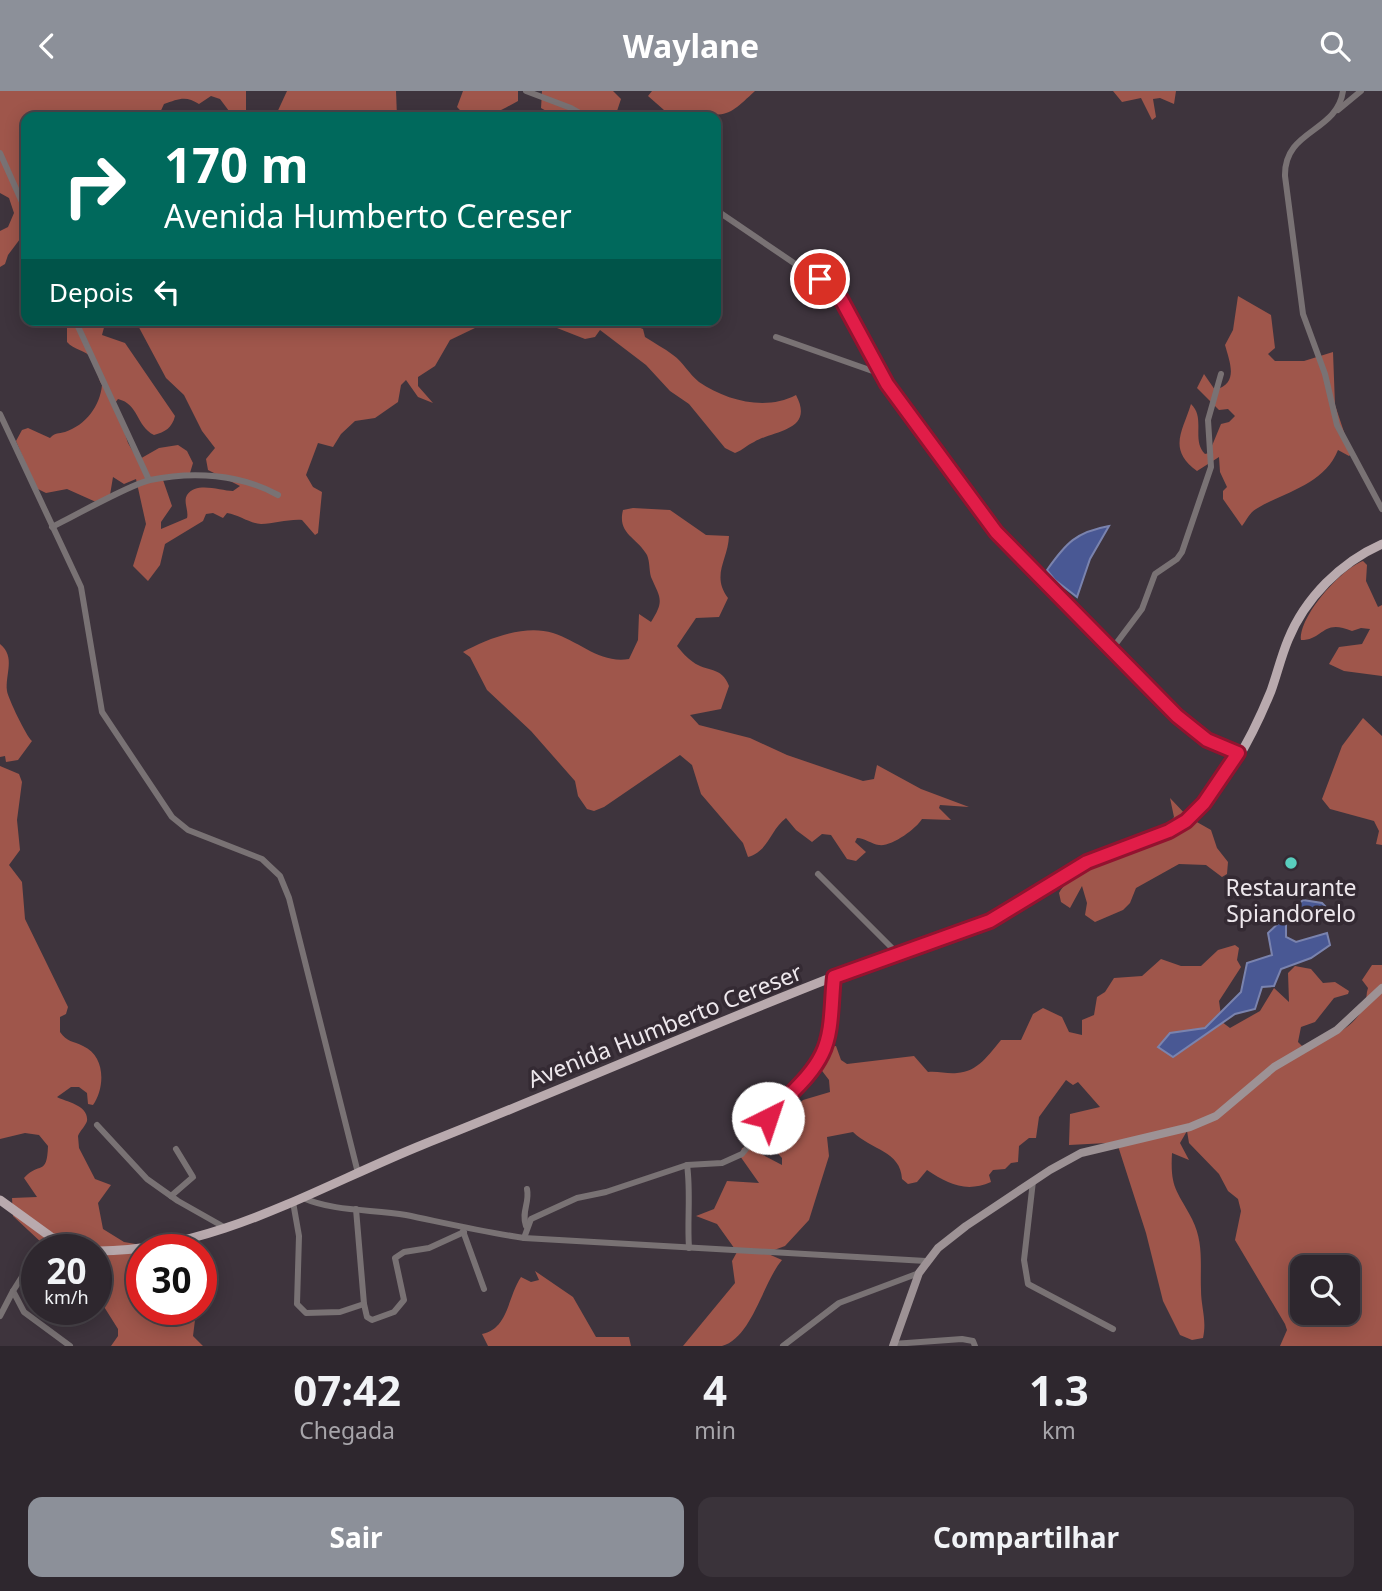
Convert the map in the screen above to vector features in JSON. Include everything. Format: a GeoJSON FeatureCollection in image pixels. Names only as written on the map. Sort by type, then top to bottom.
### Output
{"type":"FeatureCollection","features":[{"type":"Feature","properties":{"kind":"main road","name":"Avenida Humberto Cereser"},"geometry":{"type":"LineString","coordinates":[[112,1250],[141,1249],[224,1227],[293,1202],[834,977],[990,921],[1087,862],[1169,831],[1186,821],[1204,803],[1238,753],[1266,702],[1295,625],[1341,568],[1382,544]]}},
{"type":"Feature","properties":{"kind":"main road"},"geometry":{"type":"LineString","coordinates":[[0,1200],[47,1234]]}},
{"type":"Feature","properties":{"kind":"street"},"geometry":{"type":"LineString","coordinates":[[526,91],[579,112]]}},
{"type":"Feature","properties":{"kind":"street"},"geometry":{"type":"LineString","coordinates":[[1337,111],[1343,91]]}},
{"type":"Feature","properties":{"kind":"street"},"geometry":{"type":"LineString","coordinates":[[1361,91],[1293,146],[1287,156],[1285,176],[1303,314],[1325,374],[1337,425],[1382,509]]}},
{"type":"Feature","properties":{"kind":"street"},"geometry":{"type":"LineString","coordinates":[[0,153],[21,200]]}},
{"type":"Feature","properties":{"kind":"street"},"geometry":{"type":"LineString","coordinates":[[721,214],[835,291],[880,374],[996,532],[1177,716],[1207,740],[1238,753]]}},
{"type":"Feature","properties":{"kind":"street"},"geometry":{"type":"LineString","coordinates":[[78,326],[149,480]]}},
{"type":"Feature","properties":{"kind":"street"},"geometry":{"type":"LineString","coordinates":[[776,337],[880,374]]}},
{"type":"Feature","properties":{"kind":"street"},"geometry":{"type":"LineString","coordinates":[[1112,649],[1142,609],[1155,574],[1177,559],[1182,552],[1211,467],[1208,420],[1221,375]]}},
{"type":"Feature","properties":{"kind":"street"},"geometry":{"type":"LineString","coordinates":[[0,414],[80,587],[102,712],[172,817],[188,830],[262,859],[280,876],[289,898],[358,1173]]}},
{"type":"Feature","properties":{"kind":"street"},"geometry":{"type":"LineString","coordinates":[[52,527],[149,480],[221,477],[252,482],[278,495]]}},
{"type":"Feature","properties":{"kind":"street"},"geometry":{"type":"LineString","coordinates":[[818,874],[898,954]]}},
{"type":"Feature","properties":{"kind":"street"},"geometry":{"type":"LineString","coordinates":[[526,1227],[537,1215],[577,1198],[606,1192],[687,1165],[722,1163],[742,1154],[755,1142],[777,1107],[810,1072],[826,1044],[834,977]]}},
{"type":"Feature","properties":{"kind":"street"},"geometry":{"type":"LineString","coordinates":[[975,1346],[973,1341],[962,1339],[893,1345],[919,1273],[926,1261],[966,1226],[1066,1161],[1097,1147],[1180,1130],[1216,1116],[1274,1067],[1337,1030],[1382,988]]}},
{"type":"Feature","properties":{"kind":"street"},"geometry":{"type":"LineString","coordinates":[[97,1125],[126,1160],[171,1196],[224,1227]]}},
{"type":"Feature","properties":{"kind":"street"},"geometry":{"type":"LineString","coordinates":[[171,1196],[193,1177],[176,1149]]}},
{"type":"Feature","properties":{"kind":"street"},"geometry":{"type":"LineString","coordinates":[[687,1165],[690,1186],[687,1199],[689,1248]]}},
{"type":"Feature","properties":{"kind":"street"},"geometry":{"type":"LineString","coordinates":[[1033,1181],[1024,1260],[1028,1284],[1113,1329]]}},
{"type":"Feature","properties":{"kind":"street"},"geometry":{"type":"LineString","coordinates":[[324,1189],[333,1205]]}},
{"type":"Feature","properties":{"kind":"street"},"geometry":{"type":"LineString","coordinates":[[524,1238],[526,1227],[522,1215],[528,1196],[527,1189]]}},
{"type":"Feature","properties":{"kind":"street"},"geometry":{"type":"LineString","coordinates":[[303,1198],[356,1209],[405,1215],[463,1230],[524,1238],[926,1261]]}},
{"type":"Feature","properties":{"kind":"street"},"geometry":{"type":"LineString","coordinates":[[293,1202],[299,1235],[299,1309],[306,1313],[327,1313],[365,1304]]}},
{"type":"Feature","properties":{"kind":"street"},"geometry":{"type":"LineString","coordinates":[[356,1209],[365,1304],[367,1317],[372,1320],[394,1312],[404,1300],[395,1258],[463,1230]]}},
{"type":"Feature","properties":{"kind":"street"},"geometry":{"type":"LineString","coordinates":[[463,1230],[484,1289]]}},
{"type":"Feature","properties":{"kind":"street"},"geometry":{"type":"LineString","coordinates":[[783,1346],[839,1303],[919,1273]]}},
{"type":"Feature","properties":{"kind":"street"},"geometry":{"type":"LineString","coordinates":[[0,1316],[21,1278]]}},
{"type":"Feature","properties":{"kind":"street"},"geometry":{"type":"LineString","coordinates":[[13,1291],[24,1312],[69,1346]]}},
{"type":"Feature","properties":{"kind":"shaded area"},"geometry":{"type":"Polygon","coordinates":[[[0,91],[246,91],[246,112],[230,112],[220,99],[211,96],[199,104],[178,99],[164,104],[160,112],[21,112],[21,238],[8,255],[5,264],[0,267],[0,231],[8,227],[14,213],[9,198],[0,193],[0,91]]]}},
{"type":"Feature","properties":{"kind":"shaded area"},"geometry":{"type":"Polygon","coordinates":[[[287,91],[396,91],[397,112],[277,112],[287,91]]]}},
{"type":"Feature","properties":{"kind":"shaded area"},"geometry":{"type":"Polygon","coordinates":[[[463,91],[518,91],[518,101],[496,112],[463,112],[457,107],[463,91]]]}},
{"type":"Feature","properties":{"kind":"shaded area"},"geometry":{"type":"Polygon","coordinates":[[[542,91],[613,91],[621,99],[617,112],[548,112],[541,108],[542,91]]]}},
{"type":"Feature","properties":{"kind":"shaded area"},"geometry":{"type":"Polygon","coordinates":[[[652,91],[755,91],[734,109],[721,114],[721,112],[666,112],[648,96],[652,91]]]}},
{"type":"Feature","properties":{"kind":"shaded area"},"geometry":{"type":"Polygon","coordinates":[[[1113,91],[1176,91],[1174,104],[1160,98],[1153,99],[1156,117],[1152,120],[1141,98],[1122,102],[1113,91]]]}},
{"type":"Feature","properties":{"kind":"shaded area"},"geometry":{"type":"Polygon","coordinates":[[[1238,296],[1271,315],[1275,348],[1268,354],[1275,361],[1304,361],[1333,352],[1335,405],[1347,441],[1354,452],[1349,456],[1338,450],[1332,462],[1313,480],[1254,510],[1242,526],[1223,499],[1223,491],[1227,487],[1220,472],[1219,457],[1197,471],[1182,455],[1180,447],[1181,431],[1191,404],[1198,416],[1199,442],[1205,454],[1209,453],[1221,424],[1229,422],[1235,416],[1228,409],[1219,410],[1197,388],[1204,374],[1215,390],[1223,387],[1230,377],[1225,345],[1233,330],[1238,296]]]}},
{"type":"Feature","properties":{"kind":"shaded area"},"geometry":{"type":"Polygon","coordinates":[[[67,326],[104,326],[102,335],[125,343],[175,416],[168,429],[154,435],[144,426],[130,405],[118,399],[115,403],[128,443],[138,460],[159,448],[178,445],[187,451],[193,463],[190,473],[163,480],[172,506],[161,522],[161,529],[187,518],[186,498],[191,491],[209,488],[233,491],[240,486],[208,470],[206,459],[215,448],[202,431],[184,395],[166,378],[138,326],[476,326],[450,340],[435,366],[418,377],[418,386],[433,403],[418,397],[406,380],[401,385],[398,402],[375,418],[355,421],[341,434],[333,447],[318,443],[306,475],[313,487],[322,492],[318,533],[315,535],[302,520],[261,524],[227,513],[223,518],[213,513],[206,514],[203,521],[165,544],[160,565],[148,581],[133,566],[146,524],[136,479],[124,484],[113,477],[110,495],[96,502],[67,489],[46,493],[36,488],[16,441],[22,430],[28,428],[50,438],[73,429],[91,414],[95,407],[102,385],[96,364],[89,355],[67,342],[67,326]]]}},
{"type":"Feature","properties":{"kind":"shaded area"},"geometry":{"type":"Polygon","coordinates":[[[542,326],[638,326],[643,329],[645,337],[677,358],[695,379],[710,389],[734,399],[760,403],[784,400],[796,395],[800,416],[790,428],[762,438],[735,453],[725,448],[689,404],[670,391],[646,365],[600,330],[595,337],[585,339],[557,328],[542,326]]]}},
{"type":"Feature","properties":{"kind":"shaded area"},"geometry":{"type":"Polygon","coordinates":[[[623,510],[670,510],[706,535],[729,536],[721,575],[723,590],[728,598],[719,617],[696,618],[677,646],[693,662],[722,675],[729,686],[721,709],[690,715],[699,725],[750,738],[787,755],[863,781],[874,779],[877,765],[921,789],[969,807],[940,805],[939,808],[951,820],[922,819],[903,836],[884,845],[857,838],[855,842],[866,852],[856,861],[847,859],[831,835],[822,834],[812,842],[786,818],[761,850],[748,857],[743,843],[701,794],[692,765],[680,755],[604,807],[594,811],[587,809],[578,796],[575,781],[531,731],[487,690],[470,657],[463,652],[506,634],[530,630],[553,633],[609,658],[629,659],[638,640],[639,614],[651,622],[660,604],[647,555],[623,525],[623,510]]]}},
{"type":"Feature","properties":{"kind":"shaded area"},"geometry":{"type":"Polygon","coordinates":[[[1363,561],[1367,565],[1366,581],[1378,607],[1382,605],[1382,676],[1344,671],[1329,664],[1339,647],[1362,644],[1370,629],[1352,631],[1335,627],[1301,640],[1307,619],[1323,595],[1344,573],[1363,561]]]}},
{"type":"Feature","properties":{"kind":"shaded area"},"geometry":{"type":"Polygon","coordinates":[[[0,644],[9,660],[8,695],[32,741],[18,760],[6,762],[5,756],[0,757],[0,644]]]}},
{"type":"Feature","properties":{"kind":"shaded area"},"geometry":{"type":"Polygon","coordinates":[[[1363,718],[1382,736],[1382,845],[1376,844],[1379,831],[1374,821],[1330,809],[1322,799],[1342,746],[1363,718]]]}},
{"type":"Feature","properties":{"kind":"shaded area"},"geometry":{"type":"Polygon","coordinates":[[[0,766],[19,774],[22,782],[17,820],[20,850],[9,865],[22,882],[25,919],[68,1007],[66,1014],[60,1017],[60,1032],[68,1040],[91,1051],[101,1073],[100,1090],[93,1105],[88,1104],[87,1093],[79,1087],[71,1087],[57,1097],[81,1108],[87,1116],[78,1136],[79,1148],[95,1179],[111,1185],[98,1203],[103,1229],[111,1234],[32,1234],[13,1216],[12,1198],[37,1197],[24,1178],[44,1165],[48,1146],[39,1135],[25,1133],[0,1139],[0,766]]]}},
{"type":"Feature","properties":{"kind":"shaded area"},"geometry":{"type":"Polygon","coordinates":[[[1170,798],[1188,817],[1211,830],[1217,848],[1228,862],[1227,874],[1222,877],[1206,865],[1179,864],[1136,888],[1130,903],[1123,910],[1095,922],[1085,915],[1087,903],[1082,886],[1070,908],[1061,902],[1059,893],[1063,887],[1088,864],[1109,851],[1153,836],[1167,825],[1174,817],[1170,798]]]}},
{"type":"Feature","properties":{"kind":"shaded area"},"geometry":{"type":"Polygon","coordinates":[[[1235,945],[1239,948],[1237,960],[1241,967],[1219,1001],[1222,1022],[1230,1028],[1260,1011],[1274,988],[1289,1002],[1288,973],[1295,966],[1311,969],[1323,983],[1335,982],[1349,991],[1348,994],[1334,998],[1315,1022],[1301,1027],[1298,1042],[1302,1046],[1339,1033],[1355,1020],[1366,1000],[1368,988],[1362,980],[1372,965],[1382,965],[1382,1346],[1280,1346],[1287,1330],[1285,1324],[1235,1240],[1241,1211],[1238,1199],[1228,1191],[1219,1174],[1189,1143],[1187,1131],[1180,1143],[1189,1160],[1172,1153],[1172,1174],[1198,1237],[1204,1325],[1203,1338],[1192,1340],[1180,1335],[1163,1301],[1146,1233],[1118,1146],[1107,1143],[1069,1145],[1070,1114],[1100,1107],[1078,1082],[1073,1085],[1066,1080],[1039,1117],[1036,1138],[1029,1138],[1019,1146],[1018,1162],[1011,1163],[1005,1169],[993,1170],[989,1175],[991,1182],[982,1185],[965,1187],[927,1170],[917,1182],[908,1184],[902,1179],[896,1162],[891,1157],[853,1132],[827,1137],[829,1156],[809,1220],[785,1246],[766,1253],[782,1260],[749,1321],[732,1341],[722,1346],[683,1346],[735,1283],[732,1261],[737,1252],[717,1224],[696,1216],[714,1209],[727,1181],[759,1183],[740,1156],[742,1148],[756,1146],[761,1154],[782,1165],[782,1158],[765,1140],[766,1125],[772,1117],[783,1120],[803,1100],[830,1092],[829,1080],[813,1059],[816,1048],[836,1046],[841,1060],[847,1064],[914,1056],[928,1072],[964,1072],[982,1061],[1001,1040],[1021,1040],[1033,1014],[1043,1008],[1062,1017],[1069,1032],[1082,1035],[1082,1020],[1094,1015],[1097,997],[1105,992],[1114,978],[1142,976],[1161,959],[1181,966],[1201,966],[1218,950],[1235,945]]]}},
{"type":"Feature","properties":{"kind":"shaded area"},"geometry":{"type":"Polygon","coordinates":[[[112,1235],[126,1242],[126,1325],[194,1325],[193,1336],[203,1346],[111,1346],[118,1336],[118,1329],[112,1319],[112,1235]]]}},
{"type":"Feature","properties":{"kind":"shaded area"},"geometry":{"type":"Polygon","coordinates":[[[535,1271],[573,1297],[596,1337],[629,1337],[631,1346],[488,1346],[482,1334],[498,1326],[503,1319],[521,1277],[531,1282],[539,1280],[535,1271]]]}},
{"type":"Feature","properties":{"kind":"water"},"geometry":{"type":"Polygon","coordinates":[[[1109,526],[1090,559],[1077,597],[1047,570],[1060,553],[1080,535],[1109,526]]]}},
{"type":"Feature","properties":{"kind":"water"},"geometry":{"type":"Polygon","coordinates":[[[1303,900],[1322,903],[1327,908],[1325,917],[1286,922],[1286,937],[1296,942],[1327,933],[1330,945],[1311,958],[1281,969],[1274,986],[1262,987],[1255,1009],[1235,1014],[1173,1057],[1158,1047],[1170,1033],[1205,1028],[1241,992],[1247,963],[1272,955],[1268,933],[1303,900]]]}},
{"type":"Feature","properties":{"kind":"place","name":"Restaurante Spiandorelo"},"geometry":{"type":"Point","coordinates":[1291,863]}},
{"type":"Feature","properties":{"kind":"route"},"geometry":{"type":"LineString","coordinates":[[768,1118],[810,1072],[822,1054],[828,1033],[834,977],[980,926],[1013,910],[1087,862],[1169,831],[1186,821],[1204,803],[1238,753],[1207,740],[1177,716],[996,532],[887,384],[841,299],[820,279]]}}]}
